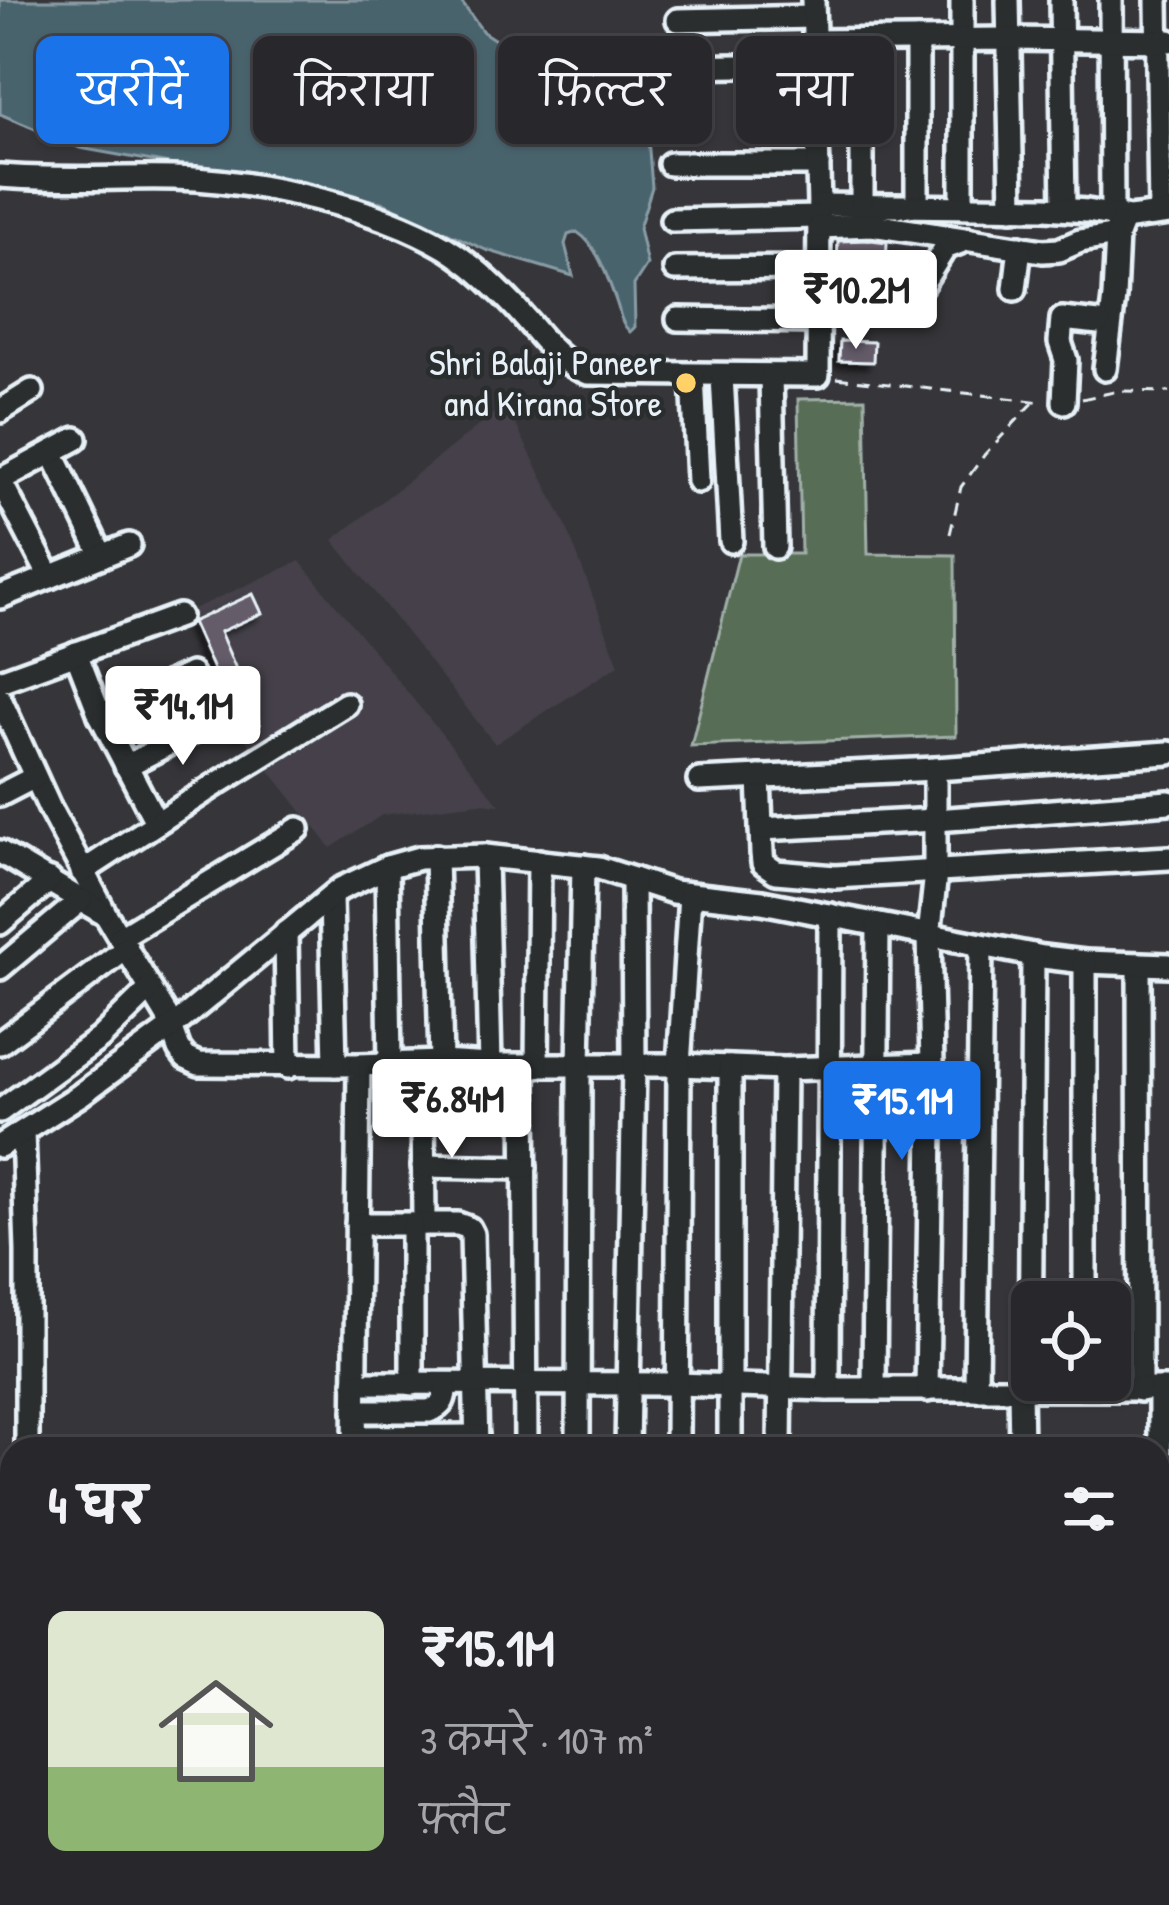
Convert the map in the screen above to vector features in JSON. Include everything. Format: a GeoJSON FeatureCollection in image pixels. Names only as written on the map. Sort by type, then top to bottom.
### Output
{"type":"FeatureCollection","features":[{"type":"Feature","properties":{"kind":"street"},"geometry":{"type":"LineString","coordinates":[[962,0],[962,206]]}},
{"type":"Feature","properties":{"kind":"street"},"geometry":{"type":"LineString","coordinates":[[1009,0],[1012,208]]}},
{"type":"Feature","properties":{"kind":"street"},"geometry":{"type":"LineString","coordinates":[[1061,0],[1064,209]]}},
{"type":"Feature","properties":{"kind":"street"},"geometry":{"type":"LineString","coordinates":[[1105,368],[1120,223],[1111,0]]}},
{"type":"Feature","properties":{"kind":"street"},"geometry":{"type":"LineString","coordinates":[[672,220],[819,216],[1052,251],[1120,223],[1165,213],[1163,41],[1157,0]]}},
{"type":"Feature","properties":{"kind":"street"},"geometry":{"type":"LineString","coordinates":[[678,20],[813,9]]}},
{"type":"Feature","properties":{"kind":"street"},"geometry":{"type":"LineString","coordinates":[[894,40],[1163,41]]}},
{"type":"Feature","properties":{"kind":"street"},"geometry":{"type":"LineString","coordinates":[[917,40],[917,205]]}},
{"type":"Feature","properties":{"kind":"street"},"geometry":{"type":"LineString","coordinates":[[0,176],[223,181],[338,205],[445,247],[481,273],[569,366],[588,373],[818,375],[817,144]]}},
{"type":"Feature","properties":{"kind":"street"},"geometry":{"type":"LineString","coordinates":[[862,144],[862,205]]}},
{"type":"Feature","properties":{"kind":"street"},"geometry":{"type":"LineString","coordinates":[[670,164],[818,164]]}},
{"type":"Feature","properties":{"kind":"street"},"geometry":{"type":"LineString","coordinates":[[819,216],[862,205],[962,206],[1064,209],[1120,223]]}},
{"type":"Feature","properties":{"kind":"street"},"geometry":{"type":"LineString","coordinates":[[674,269],[819,273],[921,286],[945,248],[968,239]]}},
{"type":"Feature","properties":{"kind":"street"},"geometry":{"type":"LineString","coordinates":[[1015,290],[1020,248]]}},
{"type":"Feature","properties":{"kind":"street"},"geometry":{"type":"LineString","coordinates":[[679,319],[820,321]]}},
{"type":"Feature","properties":{"kind":"street"},"geometry":{"type":"LineString","coordinates":[[1064,401],[1062,319],[1100,323]]}},
{"type":"Feature","properties":{"kind":"street"},"geometry":{"type":"LineString","coordinates":[[693,375],[698,481]]}},
{"type":"Feature","properties":{"kind":"street"},"geometry":{"type":"LineString","coordinates":[[722,376],[730,541]]}},
{"type":"Feature","properties":{"kind":"street"},"geometry":{"type":"LineString","coordinates":[[771,376],[775,547]]}},
{"type":"Feature","properties":{"kind":"street"},"geometry":{"type":"LineString","coordinates":[[0,411],[32,391]]}},
{"type":"Feature","properties":{"kind":"street"},"geometry":{"type":"LineString","coordinates":[[50,577],[0,480],[76,439]]}},
{"type":"Feature","properties":{"kind":"street"},"geometry":{"type":"LineString","coordinates":[[52,452],[102,556]]}},
{"type":"Feature","properties":{"kind":"street"},"geometry":{"type":"LineString","coordinates":[[0,597],[129,545]]}},
{"type":"Feature","properties":{"kind":"street"},"geometry":{"type":"LineString","coordinates":[[0,681],[179,616]]}},
{"type":"Feature","properties":{"kind":"street"},"geometry":{"type":"LineString","coordinates":[[76,653],[100,715],[155,823]]}},
{"type":"Feature","properties":{"kind":"street"},"geometry":{"type":"LineString","coordinates":[[100,715],[191,674]]}},
{"type":"Feature","properties":{"kind":"street"},"geometry":{"type":"LineString","coordinates":[[0,700],[7,736],[35,777],[179,1049],[200,1064],[441,1062],[784,1069],[932,1064]]}},
{"type":"Feature","properties":{"kind":"street"},"geometry":{"type":"LineString","coordinates":[[82,872],[346,704]]}},
{"type":"Feature","properties":{"kind":"street"},"geometry":{"type":"LineString","coordinates":[[126,766],[215,720]]}},
{"type":"Feature","properties":{"kind":"street"},"geometry":{"type":"LineString","coordinates":[[699,780],[1169,753]]}},
{"type":"Feature","properties":{"kind":"street"},"geometry":{"type":"LineString","coordinates":[[927,1390],[929,931],[935,871],[935,769]]}},
{"type":"Feature","properties":{"kind":"street"},"geometry":{"type":"LineString","coordinates":[[0,794],[35,777]]}},
{"type":"Feature","properties":{"kind":"street"},"geometry":{"type":"LineString","coordinates":[[759,778],[764,863],[776,872],[835,877],[1169,858]]}},
{"type":"Feature","properties":{"kind":"street"},"geometry":{"type":"LineString","coordinates":[[761,829],[1169,802]]}},
{"type":"Feature","properties":{"kind":"street"},"geometry":{"type":"LineString","coordinates":[[0,1043],[123,942],[298,829]]}},
{"type":"Feature","properties":{"kind":"street"},"geometry":{"type":"LineString","coordinates":[[0,852],[106,915]]}},
{"type":"Feature","properties":{"kind":"street"},"geometry":{"type":"LineString","coordinates":[[436,856],[441,1062]]}},
{"type":"Feature","properties":{"kind":"street"},"geometry":{"type":"LineString","coordinates":[[4,1100],[100,1038],[161,1009],[286,932],[340,890],[387,867],[436,856],[583,866],[690,895],[751,900],[929,931],[1033,955],[1169,964]]}},
{"type":"Feature","properties":{"kind":"street"},"geometry":{"type":"LineString","coordinates":[[485,856],[490,1065]]}},
{"type":"Feature","properties":{"kind":"street"},"geometry":{"type":"LineString","coordinates":[[526,1437],[525,1168],[539,861]]}},
{"type":"Feature","properties":{"kind":"street"},"geometry":{"type":"LineString","coordinates":[[578,1437],[583,866]]}},
{"type":"Feature","properties":{"kind":"street"},"geometry":{"type":"LineString","coordinates":[[387,867],[390,1064]]}},
{"type":"Feature","properties":{"kind":"street"},"geometry":{"type":"LineString","coordinates":[[627,1437],[633,879]]}},
{"type":"Feature","properties":{"kind":"street"},"geometry":{"type":"LineString","coordinates":[[0,923],[50,880]]}},
{"type":"Feature","properties":{"kind":"street"},"geometry":{"type":"LineString","coordinates":[[677,1437],[679,1065],[690,895]]}},
{"type":"Feature","properties":{"kind":"street"},"geometry":{"type":"LineString","coordinates":[[331,898],[357,1224],[355,1437]]}},
{"type":"Feature","properties":{"kind":"street"},"geometry":{"type":"LineString","coordinates":[[0,968],[82,900]]}},
{"type":"Feature","properties":{"kind":"street"},"geometry":{"type":"LineString","coordinates":[[828,1389],[830,915]]}},
{"type":"Feature","properties":{"kind":"street"},"geometry":{"type":"LineString","coordinates":[[874,1389],[878,925]]}},
{"type":"Feature","properties":{"kind":"street"},"geometry":{"type":"LineString","coordinates":[[286,932],[288,1066]]}},
{"type":"Feature","properties":{"kind":"street"},"geometry":{"type":"LineString","coordinates":[[976,1390],[981,945]]}},
{"type":"Feature","properties":{"kind":"street"},"geometry":{"type":"LineString","coordinates":[[1027,1281],[1033,955]]}},
{"type":"Feature","properties":{"kind":"street"},"geometry":{"type":"LineString","coordinates":[[1085,962],[1085,1281]]}},
{"type":"Feature","properties":{"kind":"street"},"geometry":{"type":"LineString","coordinates":[[1139,964],[1156,1437]]}},
{"type":"Feature","properties":{"kind":"street"},"geometry":{"type":"LineString","coordinates":[[0,1147],[80,1096],[161,1009]]}},
{"type":"Feature","properties":{"kind":"street"},"geometry":{"type":"LineString","coordinates":[[730,1067],[730,1437]]}},
{"type":"Feature","properties":{"kind":"street"},"geometry":{"type":"LineString","coordinates":[[780,1437],[784,1069]]}},
{"type":"Feature","properties":{"kind":"street"},"geometry":{"type":"LineString","coordinates":[[412,1384],[424,1166],[423,1098]]}},
{"type":"Feature","properties":{"kind":"street"},"geometry":{"type":"LineString","coordinates":[[23,1132],[27,1437]]}},
{"type":"Feature","properties":{"kind":"street"},"geometry":{"type":"LineString","coordinates":[[424,1166],[525,1168]]}},
{"type":"Feature","properties":{"kind":"street"},"geometry":{"type":"LineString","coordinates":[[357,1224],[465,1224],[472,1234],[477,1437]]}},
{"type":"Feature","properties":{"kind":"street"},"geometry":{"type":"LineString","coordinates":[[355,1383],[1011,1389]]}},
{"type":"Feature","properties":{"kind":"street"},"geometry":{"type":"LineString","coordinates":[[356,1412],[429,1411],[445,1399],[446,1384]]}},
{"type":"Feature","properties":{"kind":"street"},"geometry":{"type":"LineString","coordinates":[[1022,1437],[1024,1401]]}},
{"type":"Feature","properties":{"kind":"path"},"geometry":{"type":"LineString","coordinates":[[818,375],[1035,401],[1118,391],[1169,392]]}},
{"type":"Feature","properties":{"kind":"path"},"geometry":{"type":"LineString","coordinates":[[950,534],[961,487],[1035,401]]}},
{"type":"Feature","properties":{"kind":"shaded area"},"geometry":{"type":"Polygon","coordinates":[[[507,403],[565,523],[619,665],[495,744],[333,540],[507,403]]]}},
{"type":"Feature","properties":{"kind":"shaded area"},"geometry":{"type":"Polygon","coordinates":[[[300,561],[500,805],[480,803],[382,815],[331,848],[232,723],[182,614],[300,561]]]}},
{"type":"Feature","properties":{"kind":"green space"},"geometry":{"type":"Polygon","coordinates":[[[865,398],[868,554],[955,555],[956,736],[691,746],[739,554],[801,554],[798,399],[865,398]]]}},
{"type":"Feature","properties":{"kind":"water"},"geometry":{"type":"Polygon","coordinates":[[[0,0],[460,0],[483,32],[498,41],[498,144],[648,144],[652,187],[639,228],[647,265],[634,285],[635,327],[630,332],[625,326],[602,264],[577,232],[568,235],[565,244],[573,276],[486,250],[381,202],[71,144],[229,144],[229,36],[36,36],[36,129],[0,114],[0,0]]]}},
{"type":"Feature","properties":{"kind":"building"},"geometry":{"type":"Polygon","coordinates":[[[838,241],[887,242],[886,270],[837,265],[838,241]]]}},
{"type":"Feature","properties":{"kind":"building"},"geometry":{"type":"Polygon","coordinates":[[[840,341],[874,342],[873,362],[839,361],[840,341]]]}},
{"type":"Feature","properties":{"kind":"building"},"geometry":{"type":"Polygon","coordinates":[[[253,594],[262,613],[220,632],[260,724],[241,732],[192,622],[253,594]]]}},
{"type":"Feature","properties":{"kind":"place","name":"Shri Balaji Paneer and Kirana Store"},"geometry":{"type":"Point","coordinates":[686,383]}}]}
